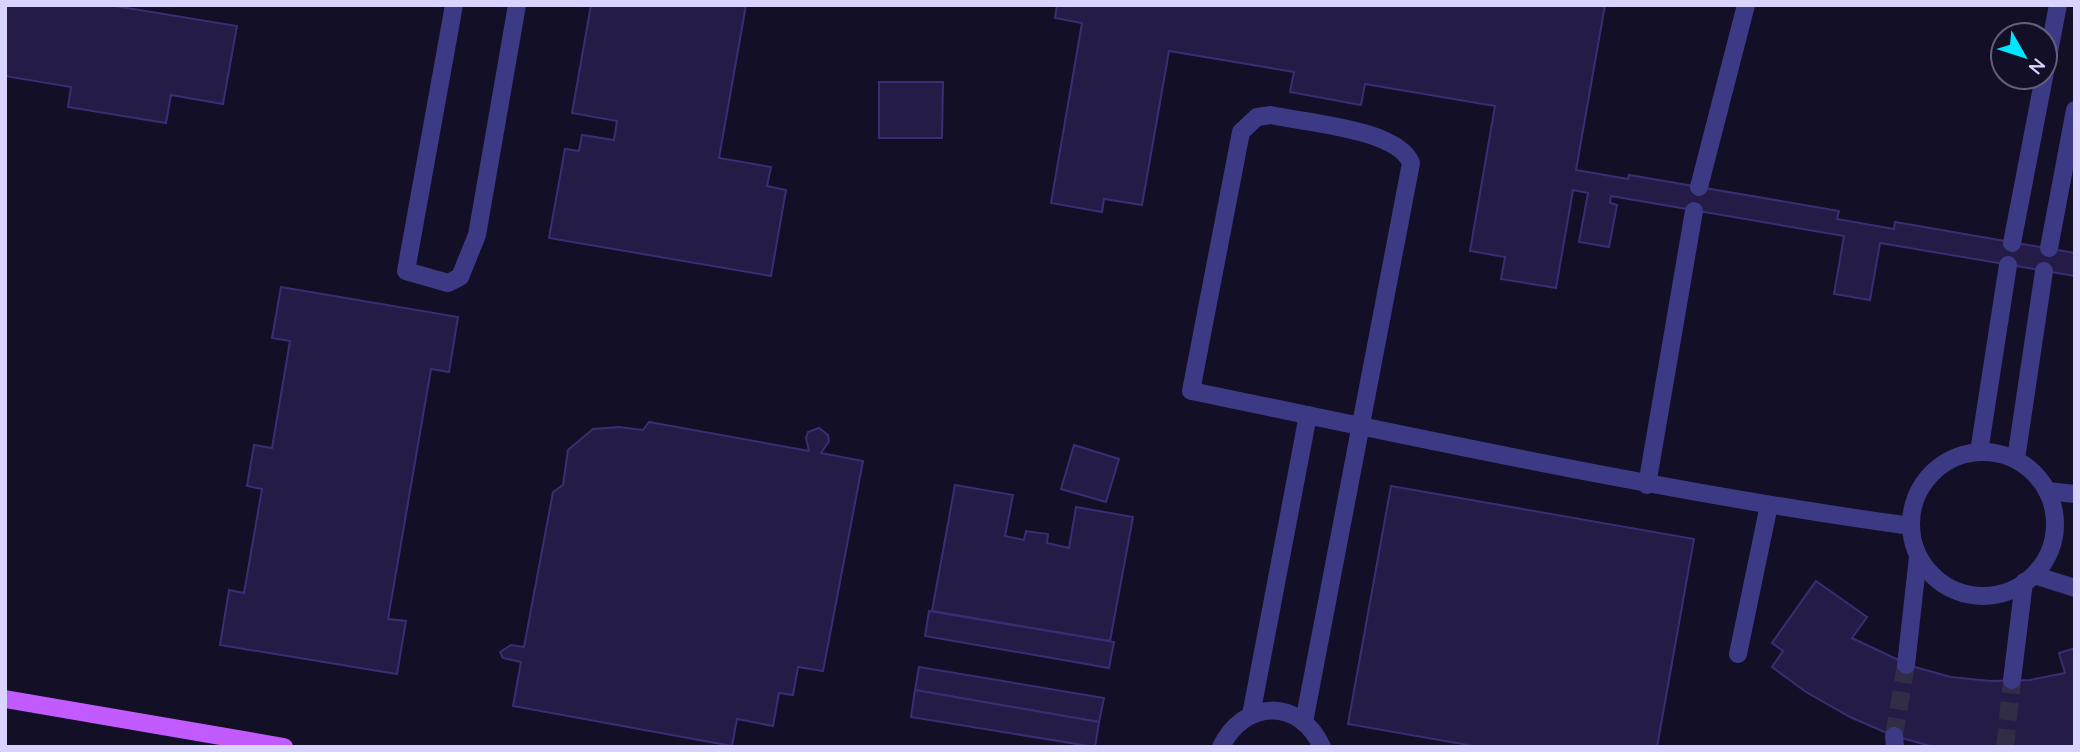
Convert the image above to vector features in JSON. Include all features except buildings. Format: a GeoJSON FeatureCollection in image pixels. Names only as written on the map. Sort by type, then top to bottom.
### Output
{"type":"FeatureCollection","features":[{"type":"Feature","properties":{"kind":"main road"},"geometry":{"type":"LineString","coordinates":[[5,699],[285,747]]}},
{"type":"Feature","properties":{"kind":"street"},"geometry":{"type":"LineString","coordinates":[[454,5],[406,271],[448,283],[460,277],[477,234],[517,5]]}},
{"type":"Feature","properties":{"kind":"street"},"geometry":{"type":"LineString","coordinates":[[1699,187],[1746,5]]}},
{"type":"Feature","properties":{"kind":"street"},"geometry":{"type":"LineString","coordinates":[[2012,243],[2042,91]]}},
{"type":"Feature","properties":{"kind":"street"},"geometry":{"type":"LineString","coordinates":[[2049,248],[2075,110]]}},
{"type":"Feature","properties":{"kind":"street"},"geometry":{"type":"LineString","coordinates":[[1304,722],[1361,426],[1411,163],[1407,153],[1386,139],[1271,116],[1257,117],[1241,132],[1191,391],[1308,415],[1361,426],[1647,485],[1911,526]]}},
{"type":"Feature","properties":{"kind":"street"},"geometry":{"type":"LineString","coordinates":[[1647,485],[1694,211]]}},
{"type":"Feature","properties":{"kind":"street"},"geometry":{"type":"LineString","coordinates":[[1979,452],[2008,265]]}},
{"type":"Feature","properties":{"kind":"street"},"geometry":{"type":"LineString","coordinates":[[2016,459],[2044,271]]}},
{"type":"Feature","properties":{"kind":"street"},"geometry":{"type":"LineString","coordinates":[[1251,715],[1308,415]]}},
{"type":"Feature","properties":{"kind":"street"},"geometry":{"type":"LineString","coordinates":[[1906,664],[1918,557],[1911,526],[1918,491],[1931,473],[1950,460],[1979,452],[1993,452],[2016,459],[2034,472],[2047,491],[2054,512],[2054,535],[2047,557],[2029,578],[1994,595],[1971,596],[1940,582],[1918,557]]}},
{"type":"Feature","properties":{"kind":"street"},"geometry":{"type":"LineString","coordinates":[[2047,491],[2075,494]]}},
{"type":"Feature","properties":{"kind":"street"},"geometry":{"type":"LineString","coordinates":[[1738,654],[1769,505]]}},
{"type":"Feature","properties":{"kind":"street"},"geometry":{"type":"LineString","coordinates":[[2029,578],[2075,588]]}},
{"type":"Feature","properties":{"kind":"street"},"geometry":{"type":"LineString","coordinates":[[2012,680],[2029,578]]}},
{"type":"Feature","properties":{"kind":"street"},"geometry":{"type":"LineString","coordinates":[[1221,747],[1237,723],[1251,715],[1280,710],[1304,722],[1317,735],[1322,747]]}},
{"type":"Feature","properties":{"kind":"tunnel"},"geometry":{"type":"LineString","coordinates":[[1894,736],[1906,665]]}},
{"type":"Feature","properties":{"kind":"tunnel"},"geometry":{"type":"LineString","coordinates":[[2005,747],[2012,680]]}}]}
